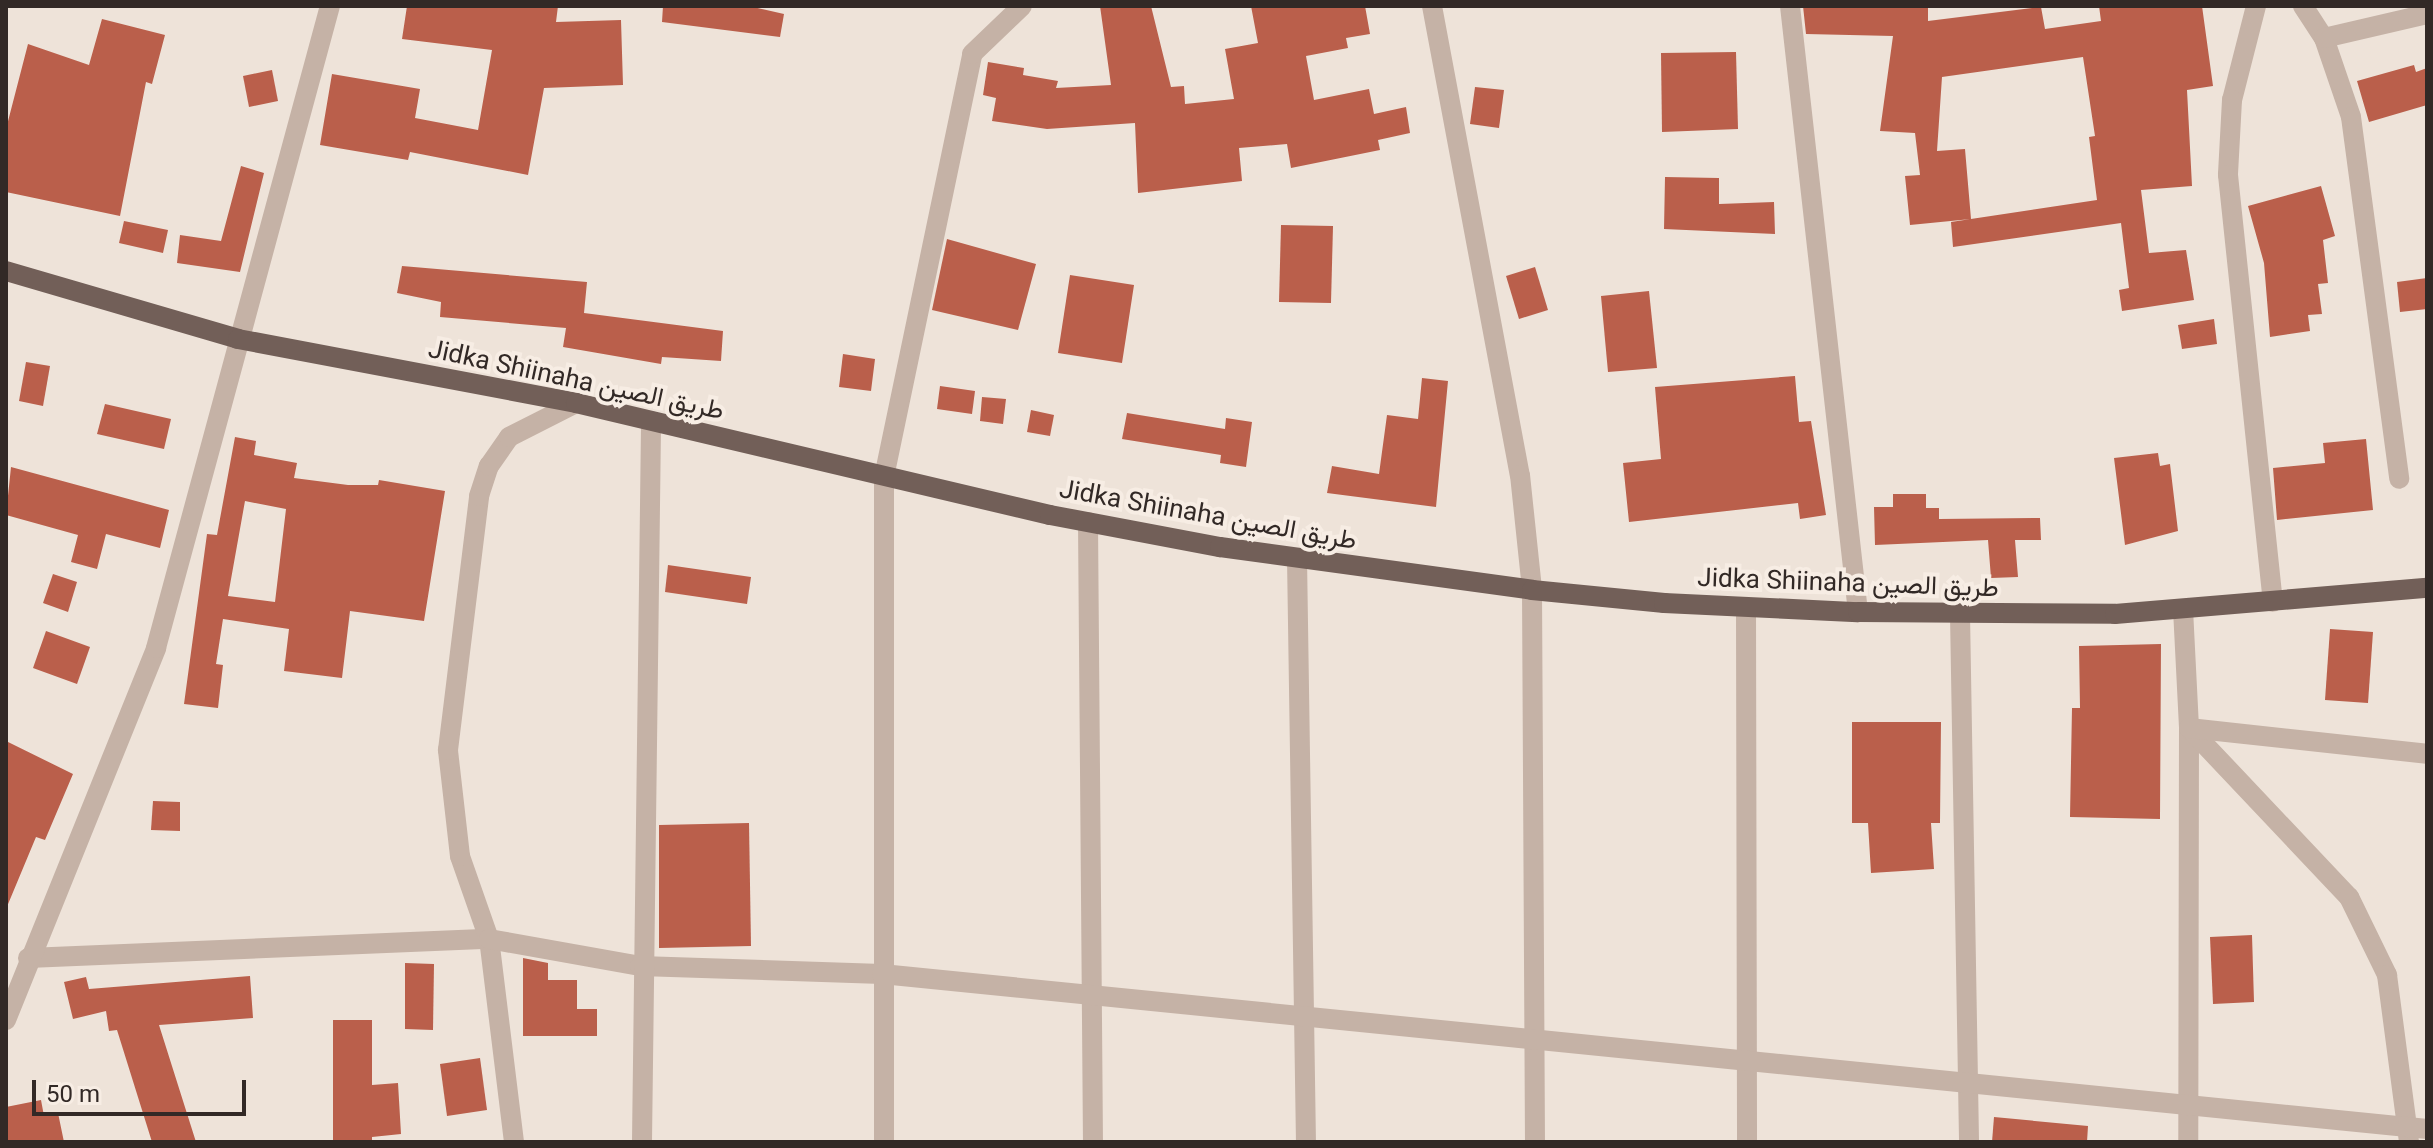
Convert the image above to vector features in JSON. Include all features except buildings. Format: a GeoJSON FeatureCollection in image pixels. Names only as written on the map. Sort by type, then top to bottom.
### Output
{"type":"FeatureCollection","features":[{"type":"Feature","properties":{"kind":"main road","name":"Jidka Shiinaha طريق الصين"},"geometry":{"type":"LineString","coordinates":[[6,271],[238,339],[576,403],[1088,522],[1297,558],[1532,590],[1746,607],[1960,614],[2183,609],[2427,588]]}},
{"type":"Feature","properties":{"kind":"street"},"geometry":{"type":"LineString","coordinates":[[6,1020],[28,958],[156,648],[330,6]]}},
{"type":"Feature","properties":{"kind":"street"},"geometry":{"type":"LineString","coordinates":[[884,1142],[884,477],[972,54],[1022,6]]}},
{"type":"Feature","properties":{"kind":"street"},"geometry":{"type":"LineString","coordinates":[[1432,6],[1520,475],[1532,590],[1535,1142]]}},
{"type":"Feature","properties":{"kind":"street"},"geometry":{"type":"LineString","coordinates":[[1790,6],[1858,612]]}},
{"type":"Feature","properties":{"kind":"street"},"geometry":{"type":"LineString","coordinates":[[2256,6],[2232,100],[2228,175],[2273,602]]}},
{"type":"Feature","properties":{"kind":"street"},"geometry":{"type":"LineString","coordinates":[[2303,6],[2324,38],[2351,117],[2399,479]]}},
{"type":"Feature","properties":{"kind":"street"},"geometry":{"type":"LineString","coordinates":[[2324,38],[2427,14]]}},
{"type":"Feature","properties":{"kind":"street"},"geometry":{"type":"LineString","coordinates":[[514,1142],[489,939],[460,856],[448,750],[479,496],[489,466],[509,437],[576,403]]}},
{"type":"Feature","properties":{"kind":"street"},"geometry":{"type":"LineString","coordinates":[[642,1142],[640,966],[651,421]]}},
{"type":"Feature","properties":{"kind":"street"},"geometry":{"type":"LineString","coordinates":[[1088,522],[1093,1142]]}},
{"type":"Feature","properties":{"kind":"street"},"geometry":{"type":"LineString","coordinates":[[1297,558],[1306,1142]]}},
{"type":"Feature","properties":{"kind":"street"},"geometry":{"type":"LineString","coordinates":[[1746,607],[1747,1142]]}},
{"type":"Feature","properties":{"kind":"street"},"geometry":{"type":"LineString","coordinates":[[2183,609],[2189,728],[2188,1142]]}},
{"type":"Feature","properties":{"kind":"street"},"geometry":{"type":"LineString","coordinates":[[1960,614],[1969,1142]]}},
{"type":"Feature","properties":{"kind":"street"},"geometry":{"type":"LineString","coordinates":[[28,958],[489,939],[640,966],[882,974],[2187,1105],[2415,1133],[2387,975],[2349,897],[2189,728]]}},
{"type":"Feature","properties":{"kind":"street"},"geometry":{"type":"LineString","coordinates":[[2189,728],[2427,754]]}}]}
